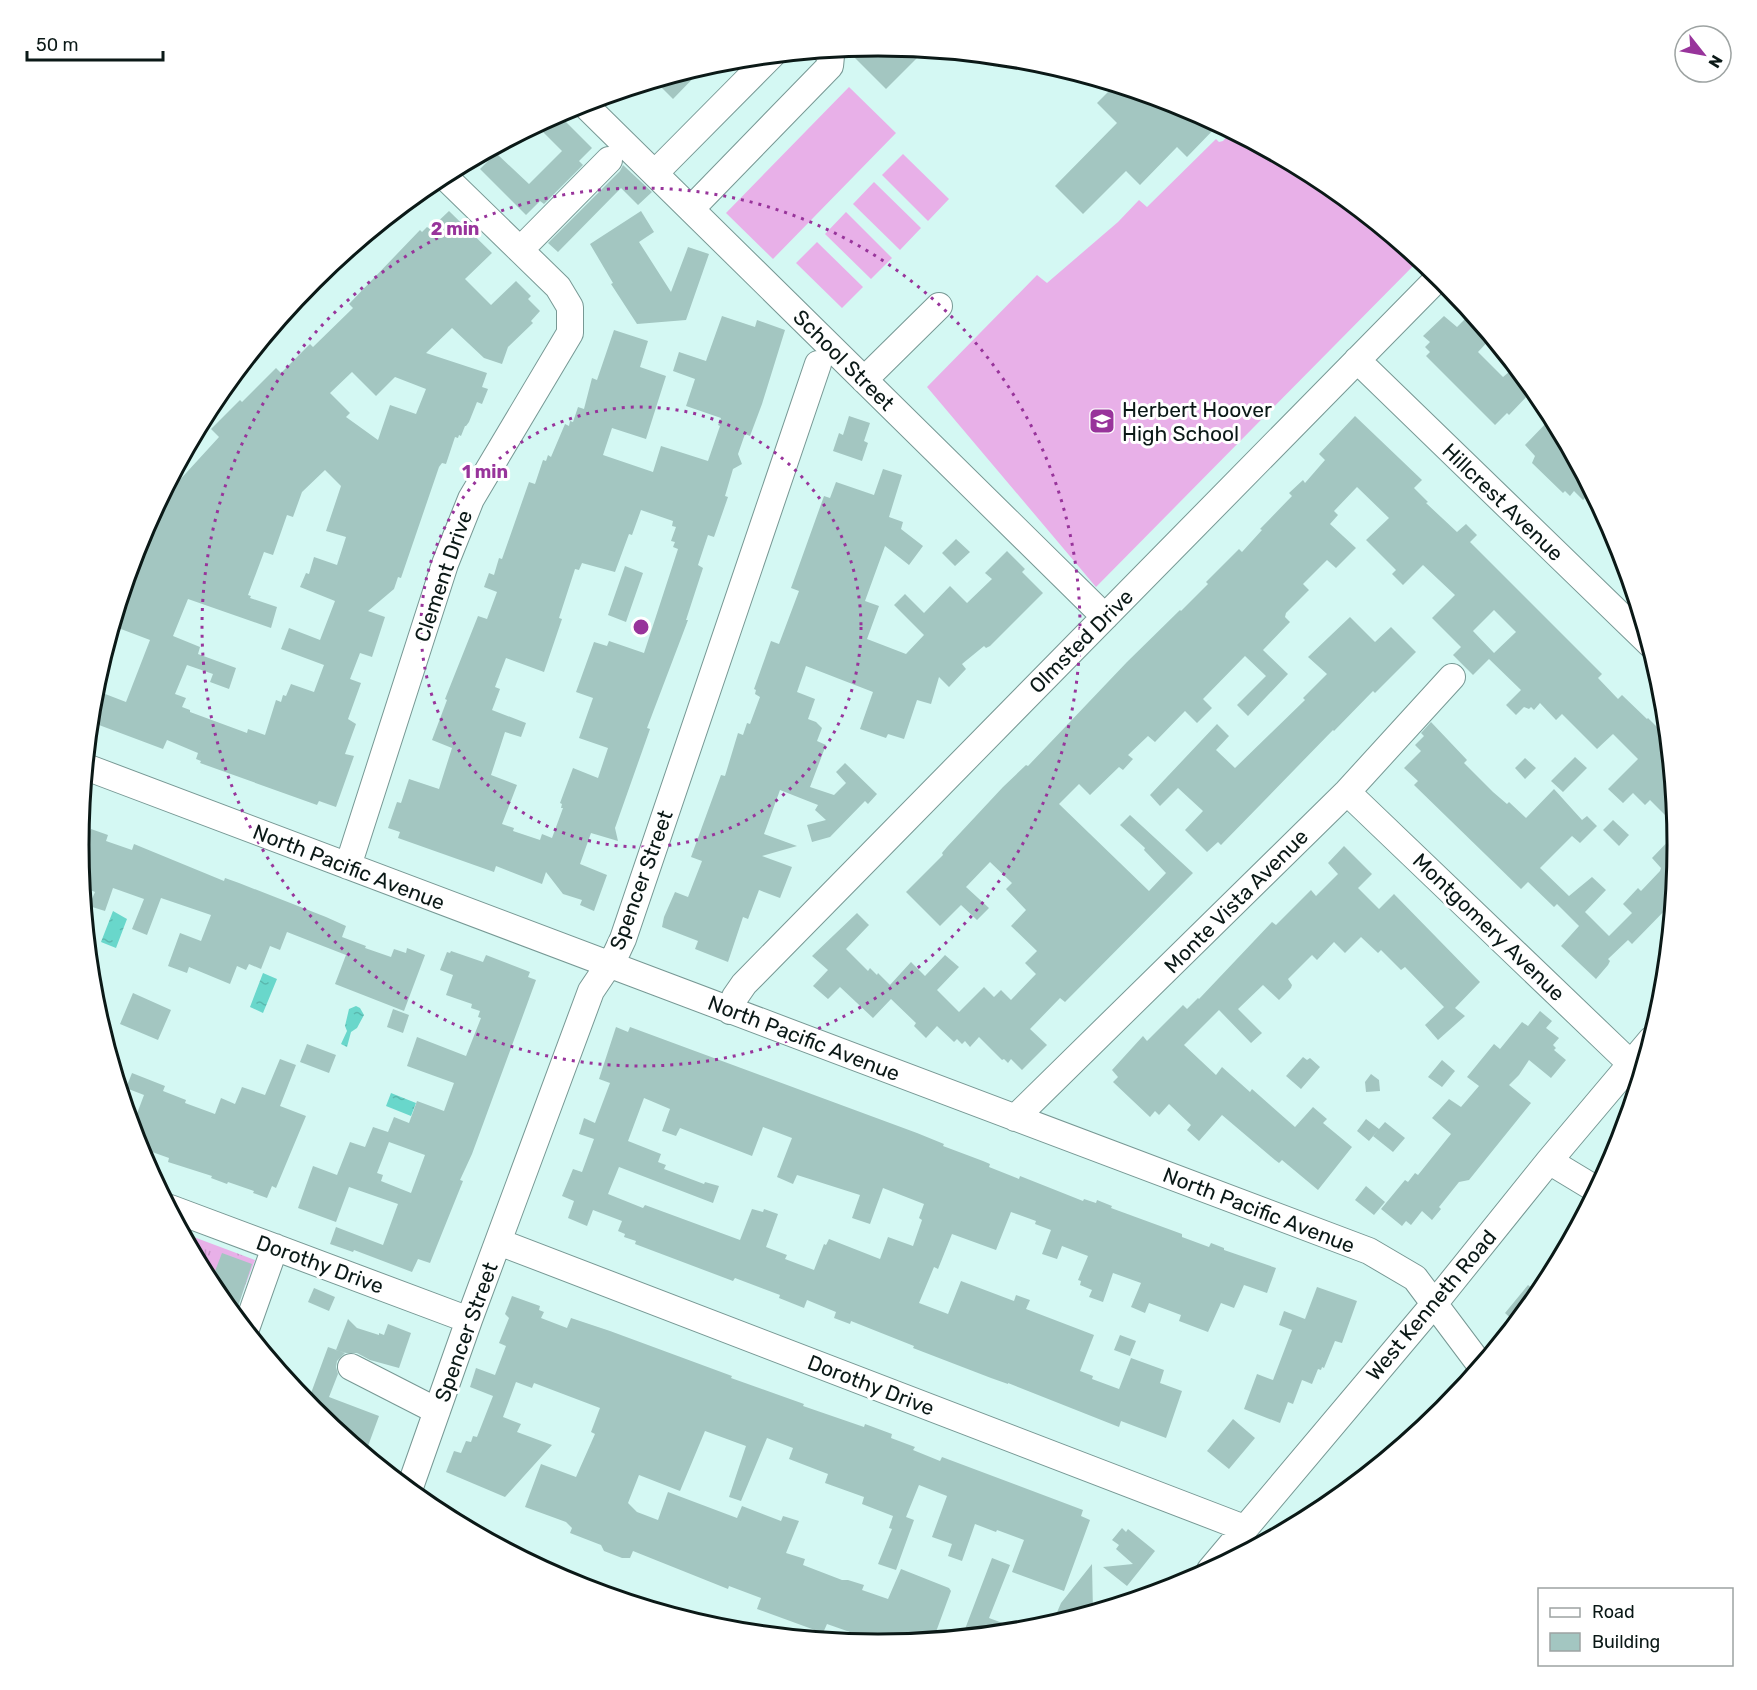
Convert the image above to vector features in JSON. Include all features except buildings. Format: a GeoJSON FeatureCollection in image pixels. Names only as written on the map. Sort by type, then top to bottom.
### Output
{"type":"FeatureCollection","features":[{"type":"Feature","properties":{"kind":"street"},"geometry":{"type":"LineString","coordinates":[[691,209],[830,66],[831,57]]}},
{"type":"Feature","properties":{"kind":"street"},"geometry":{"type":"LineString","coordinates":[[655,173],[764,64]]}},
{"type":"Feature","properties":{"kind":"street","name":"School Street"},"geometry":{"type":"LineString","coordinates":[[591,110],[1105,617]]}},
{"type":"Feature","properties":{"kind":"street"},"geometry":{"type":"LineString","coordinates":[[520,250],[609,160]]}},
{"type":"Feature","properties":{"kind":"street","name":"Clement Drive"},"geometry":{"type":"LineString","coordinates":[[348,866],[445,564],[471,499],[570,333],[570,307],[558,287],[451,182]]}},
{"type":"Feature","properties":{"kind":"street","name":"Olmsted Drive"},"geometry":{"type":"LineString","coordinates":[[730,1011],[744,984],[1433,283]]}},
{"type":"Feature","properties":{"kind":"street"},"geometry":{"type":"LineString","coordinates":[[864,380],[939,306]]}},
{"type":"Feature","properties":{"kind":"street","name":"Hillcrest Avenue"},"geometry":{"type":"LineString","coordinates":[[1357,360],[1639,633]]}},
{"type":"Feature","properties":{"kind":"street","name":"Spencer Street"},"geometry":{"type":"LineString","coordinates":[[412,1481],[469,1320],[591,991],[623,939],[818,364]]}},
{"type":"Feature","properties":{"kind":"street","name":"Monte Vista Avenue"},"geometry":{"type":"LineString","coordinates":[[1015,1118],[1347,792],[1452,677]]}},
{"type":"Feature","properties":{"kind":"street","name":"North Pacific Avenue"},"geometry":{"type":"LineString","coordinates":[[93,770],[1369,1251],[1415,1278],[1477,1360]]}},
{"type":"Feature","properties":{"kind":"street","name":"Montgomery Avenue"},"geometry":{"type":"LineString","coordinates":[[1347,792],[1630,1063]]}},
{"type":"Feature","properties":{"kind":"street","name":"West Kenneth Road"},"geometry":{"type":"LineString","coordinates":[[1221,1556],[1434,1304],[1640,1053]]}},
{"type":"Feature","properties":{"kind":"street"},"geometry":{"type":"LineString","coordinates":[[1549,1161],[1591,1186]]}},
{"type":"Feature","properties":{"kind":"street","name":"Dorothy Drive"},"geometry":{"type":"LineString","coordinates":[[180,1212],[469,1320]]}},
{"type":"Feature","properties":{"kind":"street","name":"Dorothy Drive"},"geometry":{"type":"LineString","coordinates":[[499,1242],[1244,1528]]}},
{"type":"Feature","properties":{"kind":"street"},"geometry":{"type":"LineString","coordinates":[[249,1321],[275,1247]]}},
{"type":"Feature","properties":{"kind":"street"},"geometry":{"type":"LineString","coordinates":[[351,1367],[437,1411]]}},
{"type":"Feature","properties":{"kind":"green space"},"geometry":{"type":"Polygon","coordinates":[[[849,87],[896,133],[773,259],[726,213],[849,87]]]}},
{"type":"Feature","properties":{"kind":"green space"},"geometry":{"type":"Polygon","coordinates":[[[1228,137],[1273,161],[1317,189],[1359,219],[1414,265],[1096,587],[927,387],[1037,275],[1047,283],[1118,222],[1139,200],[1147,207],[1216,139],[1219,142],[1228,137]]]}},
{"type":"Feature","properties":{"kind":"green space"},"geometry":{"type":"Polygon","coordinates":[[[903,154],[949,199],[928,221],[882,175],[903,154]]]}},
{"type":"Feature","properties":{"kind":"green space"},"geometry":{"type":"Polygon","coordinates":[[[874,182],[921,228],[900,250],[853,204],[874,182]]]}},
{"type":"Feature","properties":{"kind":"green space"},"geometry":{"type":"Polygon","coordinates":[[[846,212],[892,258],[871,279],[825,234],[846,212]]]}},
{"type":"Feature","properties":{"kind":"green space"},"geometry":{"type":"Polygon","coordinates":[[[817,242],[863,287],[842,308],[796,263],[817,242]]]}},
{"type":"Feature","properties":{"kind":"green space"},"geometry":{"type":"Polygon","coordinates":[[[193,1237],[255,1260],[237,1305],[193,1237]]]}},
{"type":"Feature","properties":{"kind":"water"},"geometry":{"type":"Polygon","coordinates":[[[113,911],[127,919],[116,948],[101,942],[113,911]]]}},
{"type":"Feature","properties":{"kind":"water"},"geometry":{"type":"Polygon","coordinates":[[[263,973],[277,979],[263,1013],[250,1007],[263,973]]]}},
{"type":"Feature","properties":{"kind":"water"},"geometry":{"type":"Polygon","coordinates":[[[356,1006],[364,1015],[357,1028],[351,1032],[347,1047],[341,1044],[347,1031],[345,1026],[349,1009],[356,1006]]]}},
{"type":"Feature","properties":{"kind":"water"},"geometry":{"type":"Polygon","coordinates":[[[391,1093],[416,1103],[411,1116],[386,1106],[391,1093]]]}},
{"type":"Feature","properties":{"kind":"place","name":"Herbert Hoover High School"},"geometry":{"type":"Point","coordinates":[1102,421]}}]}
